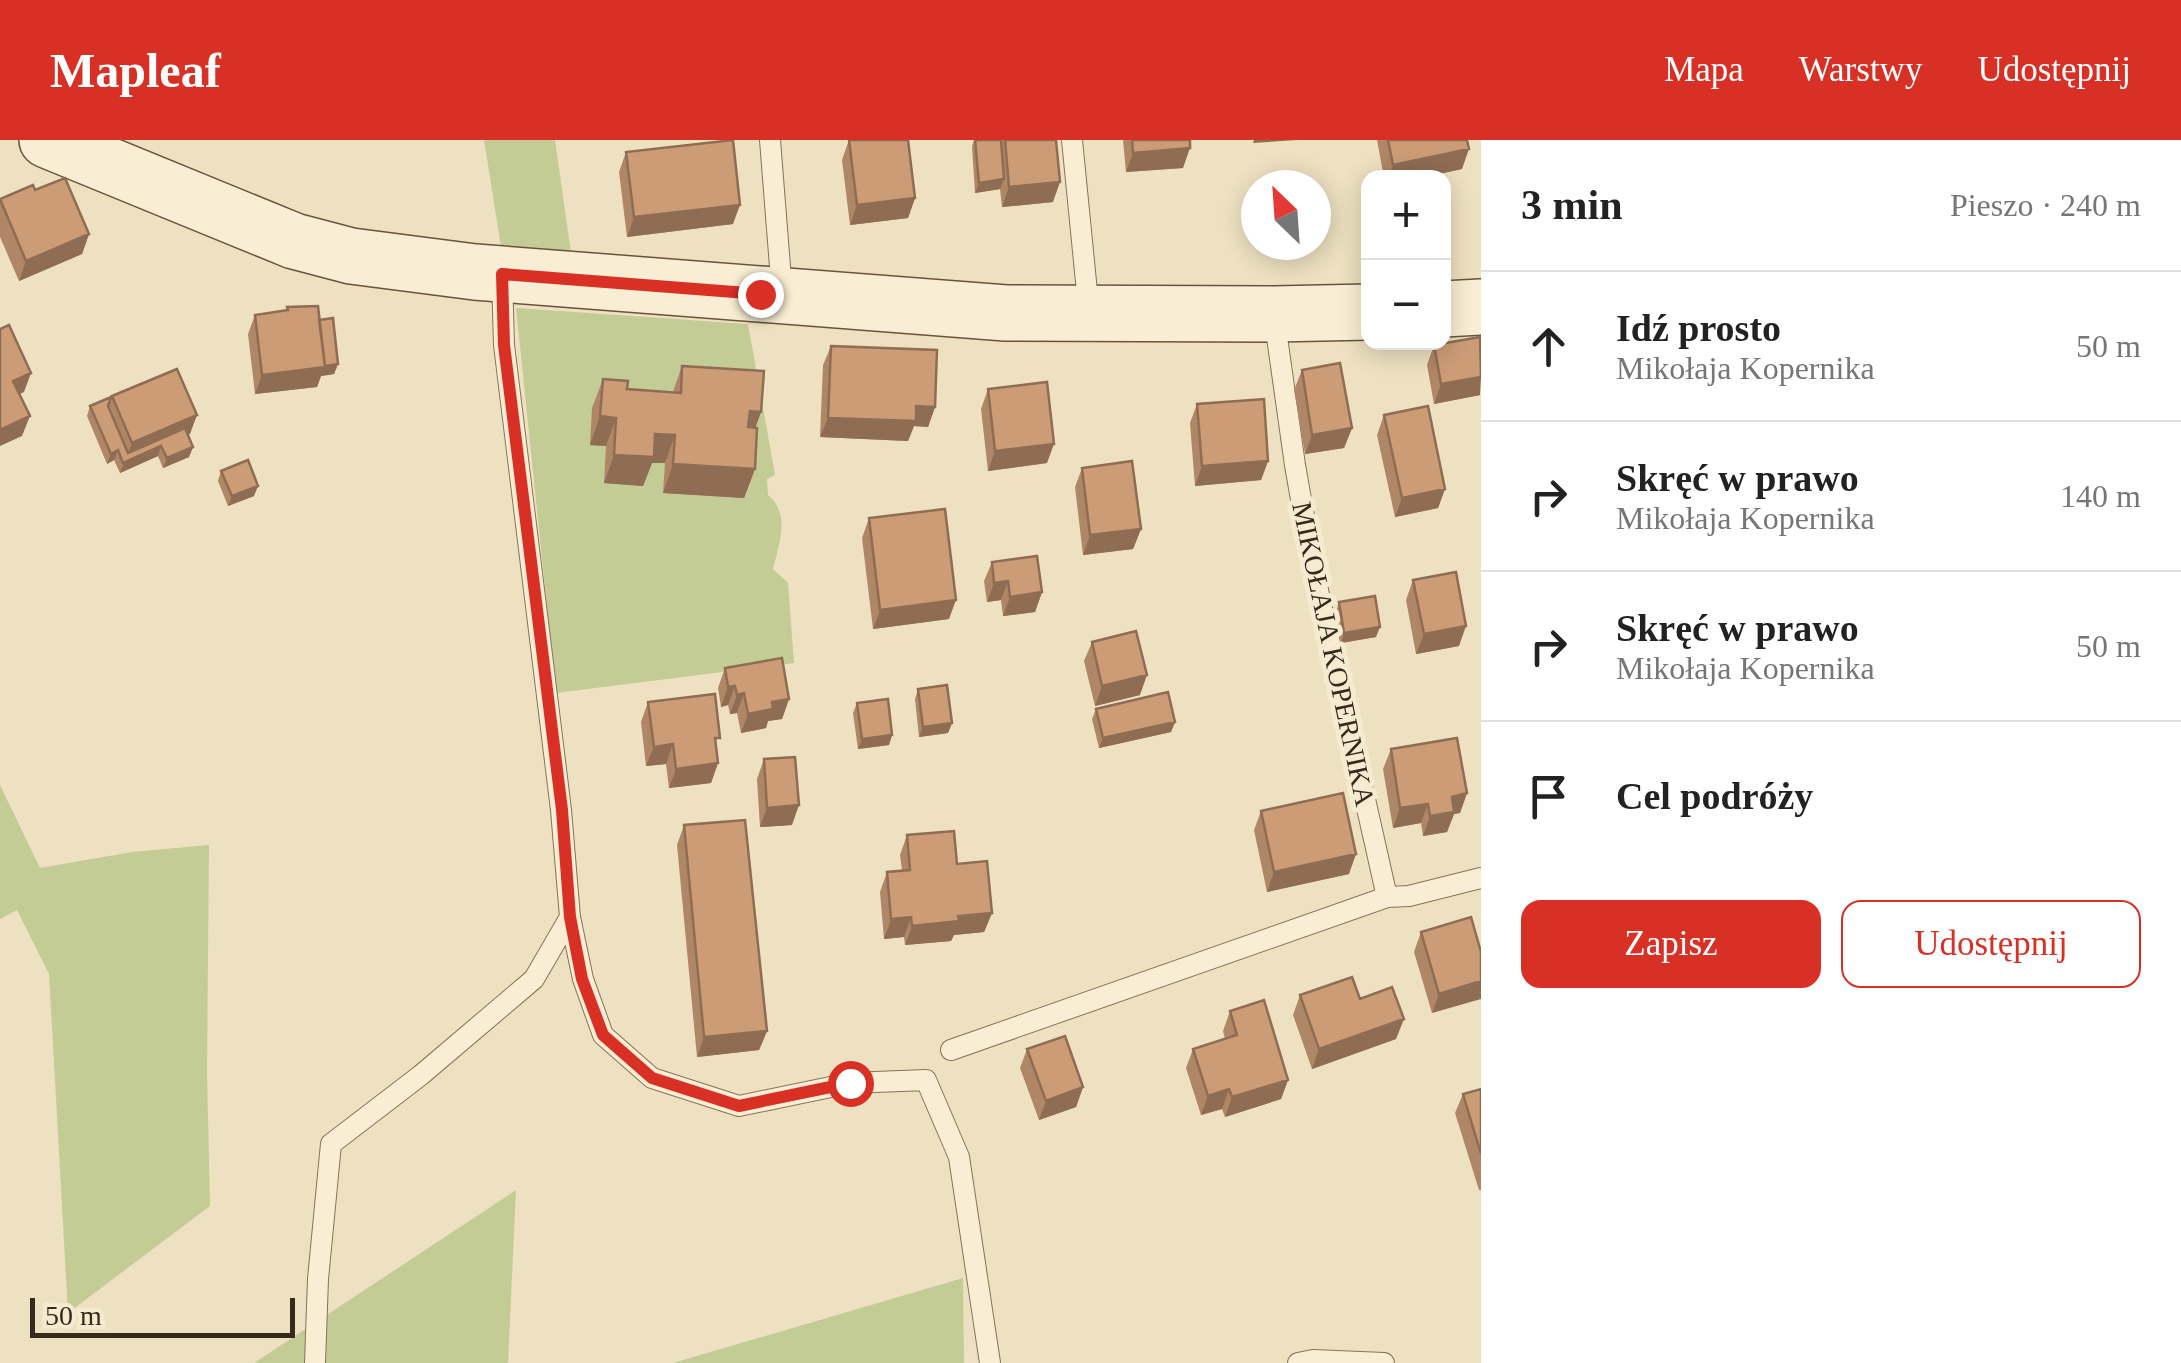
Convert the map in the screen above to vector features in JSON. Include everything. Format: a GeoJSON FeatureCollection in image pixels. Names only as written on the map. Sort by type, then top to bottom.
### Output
{"type":"FeatureCollection","features":[{"type":"Feature","properties":{"kind":"street"},"geometry":{"type":"LineString","coordinates":[[47,140],[294,241],[350,256],[502,274],[1006,313],[1361,312]]}},
{"type":"Feature","properties":{"kind":"street"},"geometry":{"type":"LineString","coordinates":[[1451,309],[1481,307]]}},
{"type":"Feature","properties":{"kind":"lane"},"geometry":{"type":"LineString","coordinates":[[770,140],[782,294]]}},
{"type":"Feature","properties":{"kind":"lane"},"geometry":{"type":"LineString","coordinates":[[1072,140],[1090,314]]}},
{"type":"Feature","properties":{"kind":"lane"},"geometry":{"type":"LineString","coordinates":[[502,274],[504,345],[562,810],[570,917],[582,979],[603,1035],[652,1078],[739,1106],[850,1083],[926,1080],[959,1157],[990,1363]]}},
{"type":"Feature","properties":{"kind":"lane","name":"MIKOŁAJA KOPERNIKA"},"geometry":{"type":"LineString","coordinates":[[1274,314],[1313,568],[1387,897]]}},
{"type":"Feature","properties":{"kind":"lane"},"geometry":{"type":"LineString","coordinates":[[951,1050],[1387,897],[1409,896],[1481,878]]}},
{"type":"Feature","properties":{"kind":"lane"},"geometry":{"type":"LineString","coordinates":[[315,1363],[318,1279],[331,1144],[421,1076],[534,978],[570,917]]}},
{"type":"Feature","properties":{"kind":"lane"},"geometry":{"type":"LineString","coordinates":[[1298,1363],[1384,1363]]}},
{"type":"Feature","properties":{"kind":"green space"},"geometry":{"type":"Polygon","coordinates":[[[484,140],[555,140],[572,260],[502,253],[484,140]]]}},
{"type":"Feature","properties":{"kind":"green space"},"geometry":{"type":"Polygon","coordinates":[[[516,308],[748,324],[775,475],[767,479],[768,495],[781,520],[773,569],[788,583],[794,663],[556,693],[516,308]]]}},
{"type":"Feature","properties":{"kind":"green space"},"geometry":{"type":"Polygon","coordinates":[[[0,785],[40,868],[132,852],[209,845],[210,1206],[68,1313],[49,974],[17,910],[0,919],[0,785]]]}},
{"type":"Feature","properties":{"kind":"green space"},"geometry":{"type":"Polygon","coordinates":[[[516,1190],[508,1363],[254,1363],[516,1190]]]}},
{"type":"Feature","properties":{"kind":"green space"},"geometry":{"type":"Polygon","coordinates":[[[963,1278],[964,1363],[673,1363],[963,1278]]]}},
{"type":"Feature","properties":{"kind":"building"},"geometry":{"type":"Polygon","coordinates":[[[733,140],[740,205],[634,217],[626,152],[733,140]]]}},
{"type":"Feature","properties":{"kind":"building"},"geometry":{"type":"Polygon","coordinates":[[[849,140],[908,140],[915,198],[857,205],[849,140]]]}},
{"type":"Feature","properties":{"kind":"building"},"geometry":{"type":"Polygon","coordinates":[[[975,140],[1001,140],[1004,179],[979,183],[975,140]]]}},
{"type":"Feature","properties":{"kind":"building"},"geometry":{"type":"Polygon","coordinates":[[[1005,140],[1056,140],[1060,182],[1009,187],[1005,140]]]}},
{"type":"Feature","properties":{"kind":"building"},"geometry":{"type":"Polygon","coordinates":[[[1132,140],[1190,140],[1190,148],[1133,153],[1132,140]]]}},
{"type":"Feature","properties":{"kind":"building"},"geometry":{"type":"Polygon","coordinates":[[[1388,140],[1467,140],[1469,149],[1393,165],[1388,140]]]}},
{"type":"Feature","properties":{"kind":"building"},"geometry":{"type":"Polygon","coordinates":[[[65,178],[89,234],[26,261],[0,199],[33,185],[35,190],[65,178]]]}},
{"type":"Feature","properties":{"kind":"building"},"geometry":{"type":"Polygon","coordinates":[[[318,306],[325,367],[262,375],[255,315],[288,310],[287,307],[318,306]]]}},
{"type":"Feature","properties":{"kind":"building"},"geometry":{"type":"Polygon","coordinates":[[[333,318],[338,364],[325,366],[319,320],[333,318]]]}},
{"type":"Feature","properties":{"kind":"building"},"geometry":{"type":"Polygon","coordinates":[[[9,325],[31,373],[13,381],[30,416],[0,430],[0,329],[9,325]]]}},
{"type":"Feature","properties":{"kind":"building"},"geometry":{"type":"Polygon","coordinates":[[[1480,337],[1481,377],[1441,384],[1435,350],[1451,350],[1451,342],[1480,337]]]}},
{"type":"Feature","properties":{"kind":"building"},"geometry":{"type":"Polygon","coordinates":[[[831,346],[937,350],[935,407],[916,406],[916,421],[828,418],[831,346]]]}},
{"type":"Feature","properties":{"kind":"building"},"geometry":{"type":"Polygon","coordinates":[[[1340,363],[1352,428],[1312,435],[1302,370],[1340,363]]]}},
{"type":"Feature","properties":{"kind":"building"},"geometry":{"type":"Polygon","coordinates":[[[682,366],[764,371],[761,412],[750,411],[748,427],[757,428],[755,469],[673,464],[675,435],[655,434],[654,457],[614,455],[616,418],[600,416],[603,379],[628,381],[627,389],[681,393],[682,366]]]}},
{"type":"Feature","properties":{"kind":"building"},"geometry":{"type":"Polygon","coordinates":[[[177,369],[197,415],[132,443],[112,396],[177,369]]]}},
{"type":"Feature","properties":{"kind":"building"},"geometry":{"type":"Polygon","coordinates":[[[1047,382],[1054,444],[995,451],[988,389],[1047,382]]]}},
{"type":"Feature","properties":{"kind":"building"},"geometry":{"type":"Polygon","coordinates":[[[111,397],[108,406],[128,453],[185,428],[193,447],[167,458],[161,446],[123,463],[118,450],[111,454],[90,406],[111,397]]]}},
{"type":"Feature","properties":{"kind":"building"},"geometry":{"type":"Polygon","coordinates":[[[1264,399],[1268,461],[1202,466],[1197,404],[1264,399]]]}},
{"type":"Feature","properties":{"kind":"building"},"geometry":{"type":"Polygon","coordinates":[[[1428,406],[1445,489],[1402,498],[1384,415],[1428,406]]]}},
{"type":"Feature","properties":{"kind":"building"},"geometry":{"type":"Polygon","coordinates":[[[248,460],[258,486],[232,496],[221,471],[248,460]]]}},
{"type":"Feature","properties":{"kind":"building"},"geometry":{"type":"Polygon","coordinates":[[[1132,461],[1141,529],[1090,535],[1082,468],[1132,461]]]}},
{"type":"Feature","properties":{"kind":"building"},"geometry":{"type":"Polygon","coordinates":[[[945,509],[956,600],[880,610],[869,518],[945,509]]]}},
{"type":"Feature","properties":{"kind":"building"},"geometry":{"type":"Polygon","coordinates":[[[1037,556],[1042,592],[1010,597],[1008,581],[994,583],[992,562],[1037,556]]]}},
{"type":"Feature","properties":{"kind":"building"},"geometry":{"type":"Polygon","coordinates":[[[1456,572],[1466,626],[1424,634],[1413,580],[1456,572]]]}},
{"type":"Feature","properties":{"kind":"building"},"geometry":{"type":"Polygon","coordinates":[[[1375,596],[1380,627],[1344,633],[1339,602],[1375,596]]]}},
{"type":"Feature","properties":{"kind":"building"},"geometry":{"type":"Polygon","coordinates":[[[1136,631],[1147,675],[1102,686],[1092,642],[1136,631]]]}},
{"type":"Feature","properties":{"kind":"building"},"geometry":{"type":"Polygon","coordinates":[[[782,658],[789,699],[772,702],[773,709],[748,714],[744,693],[737,695],[735,686],[728,687],[725,668],[782,658]]]}},
{"type":"Feature","properties":{"kind":"building"},"geometry":{"type":"Polygon","coordinates":[[[947,685],[952,723],[923,727],[918,689],[947,685]]]}},
{"type":"Feature","properties":{"kind":"building"},"geometry":{"type":"Polygon","coordinates":[[[1168,692],[1175,722],[1103,738],[1096,709],[1168,692]]]}},
{"type":"Feature","properties":{"kind":"building"},"geometry":{"type":"Polygon","coordinates":[[[715,694],[720,738],[715,738],[718,763],[676,769],[673,744],[654,747],[648,702],[715,694]]]}},
{"type":"Feature","properties":{"kind":"building"},"geometry":{"type":"Polygon","coordinates":[[[888,699],[892,735],[862,739],[857,703],[888,699]]]}},
{"type":"Feature","properties":{"kind":"building"},"geometry":{"type":"Polygon","coordinates":[[[1457,738],[1467,793],[1452,797],[1454,812],[1430,816],[1428,804],[1400,808],[1391,749],[1457,738]]]}},
{"type":"Feature","properties":{"kind":"building"},"geometry":{"type":"Polygon","coordinates":[[[795,757],[799,805],[767,808],[764,759],[795,757]]]}},
{"type":"Feature","properties":{"kind":"building"},"geometry":{"type":"Polygon","coordinates":[[[1343,793],[1356,854],[1274,872],[1261,811],[1343,793]]]}},
{"type":"Feature","properties":{"kind":"building"},"geometry":{"type":"Polygon","coordinates":[[[745,820],[767,1031],[704,1037],[684,825],[745,820]]]}},
{"type":"Feature","properties":{"kind":"building"},"geometry":{"type":"Polygon","coordinates":[[[954,831],[957,864],[987,861],[992,913],[912,926],[911,917],[891,919],[887,872],[910,870],[907,835],[954,831]]]}},
{"type":"Feature","properties":{"kind":"building"},"geometry":{"type":"Polygon","coordinates":[[[1471,917],[1481,952],[1481,981],[1439,994],[1421,932],[1471,917]]]}},
{"type":"Feature","properties":{"kind":"building"},"geometry":{"type":"Polygon","coordinates":[[[1352,977],[1360,999],[1392,987],[1404,1019],[1319,1049],[1300,995],[1352,977]]]}},
{"type":"Feature","properties":{"kind":"building"},"geometry":{"type":"Polygon","coordinates":[[[1264,1000],[1288,1080],[1232,1097],[1229,1089],[1208,1096],[1193,1049],[1237,1035],[1230,1011],[1264,1000]]]}},
{"type":"Feature","properties":{"kind":"building"},"geometry":{"type":"Polygon","coordinates":[[[1065,1036],[1083,1087],[1046,1101],[1027,1049],[1065,1036]]]}},
{"type":"Feature","properties":{"kind":"building"},"geometry":{"type":"Polygon","coordinates":[[[1481,1089],[1481,1154],[1463,1094],[1481,1089]]]}},
{"type":"Feature","properties":{"kind":"route"},"geometry":{"type":"LineString","coordinates":[[760,294],[502,274],[504,345],[562,810],[570,917],[582,979],[603,1035],[652,1078],[739,1106],[850,1083]]}}]}
